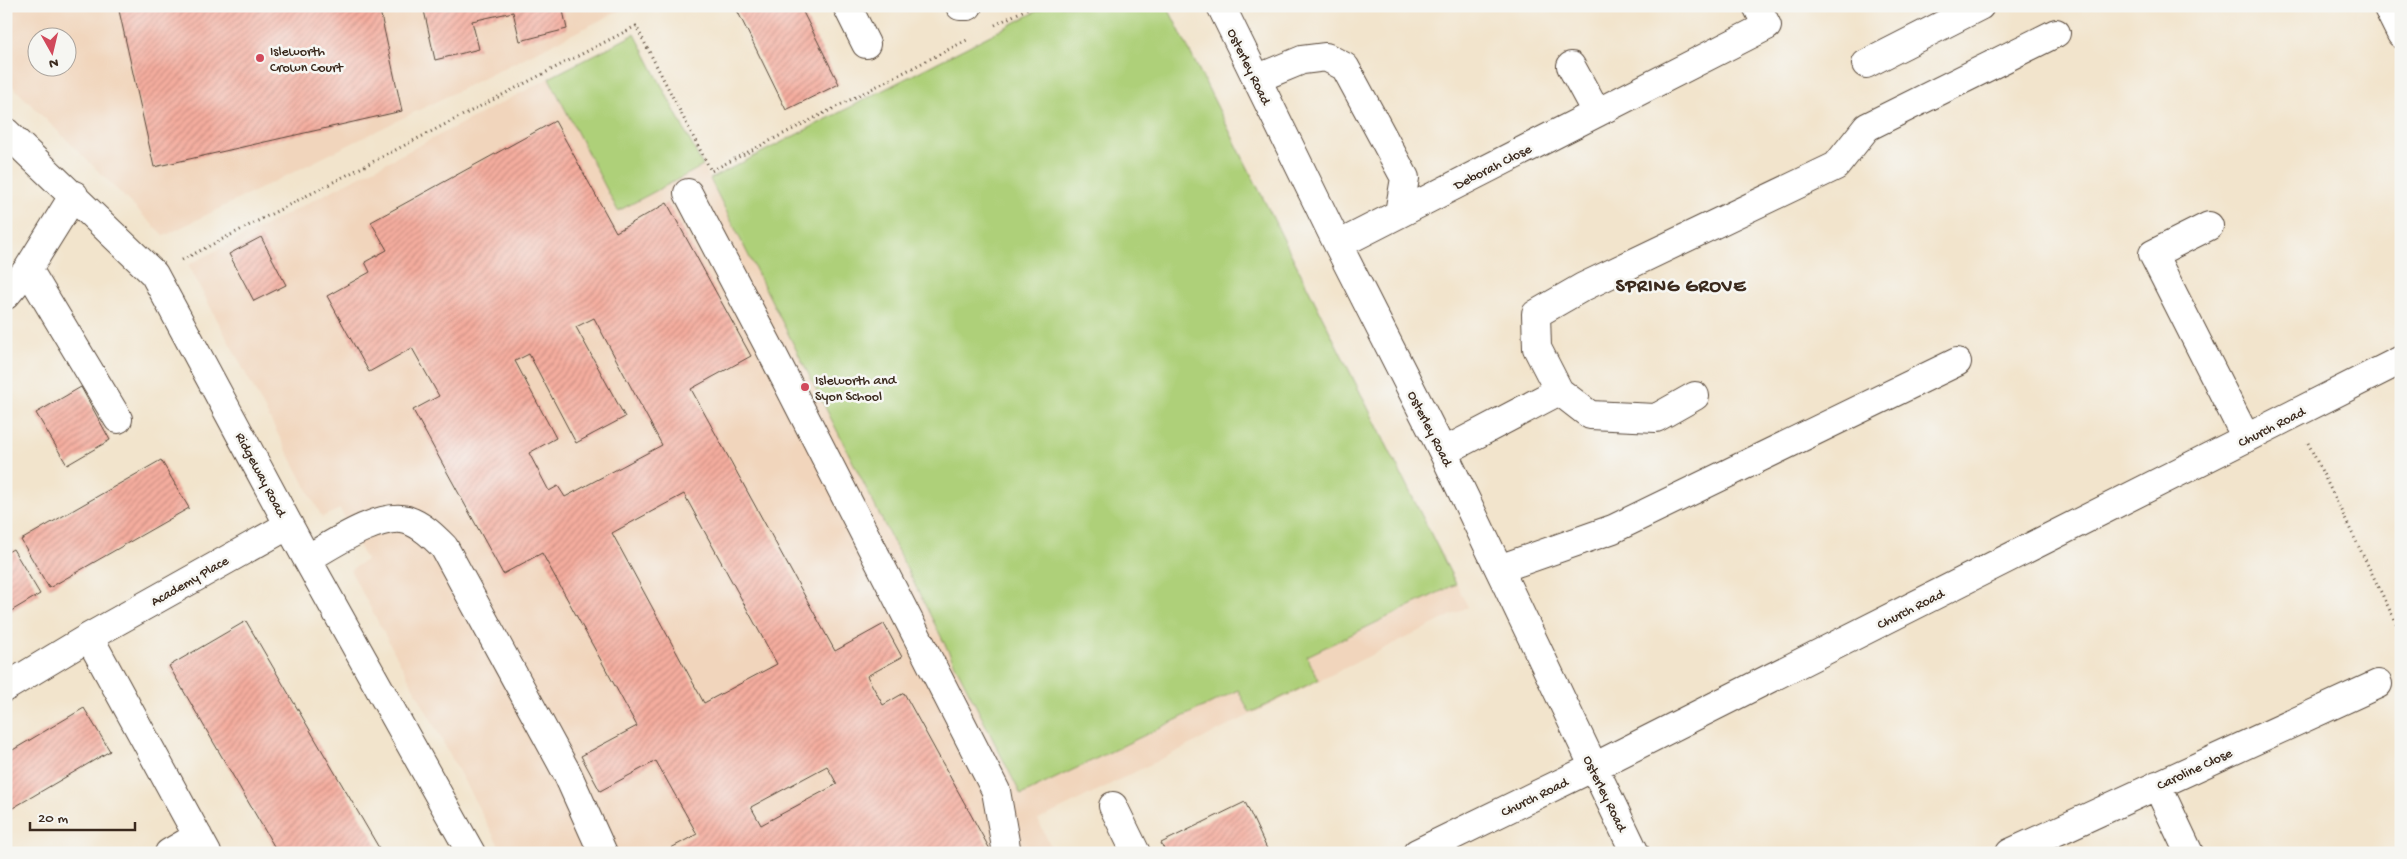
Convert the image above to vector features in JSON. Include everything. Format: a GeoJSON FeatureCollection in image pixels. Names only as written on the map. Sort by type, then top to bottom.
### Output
{"type":"FeatureCollection","features":[{"type":"Feature","properties":{"kind":"street"},"geometry":{"type":"LineString","coordinates":[[847,6],[866,44]]}},
{"type":"Feature","properties":{"kind":"street"},"geometry":{"type":"LineString","coordinates":[[960,6],[968,6]]}},
{"type":"Feature","properties":{"kind":"street","name":"Osterley Road"},"geometry":{"type":"LineString","coordinates":[[1221,6],[1338,245],[1443,452],[1635,853]]}},
{"type":"Feature","properties":{"kind":"street","name":"Deborah Close"},"geometry":{"type":"LineString","coordinates":[[1338,245],[1767,26],[1757,6]]}},
{"type":"Feature","properties":{"kind":"street"},"geometry":{"type":"LineString","coordinates":[[1866,64],[1980,6]]}},
{"type":"Feature","properties":{"kind":"street"},"geometry":{"type":"LineString","coordinates":[[2387,6],[2401,34]]}},
{"type":"Feature","properties":{"kind":"street"},"geometry":{"type":"LineString","coordinates":[[1695,396],[1656,418],[1590,415],[1559,391],[1537,348],[1536,314],[1583,286],[1836,166],[1867,127],[2056,33]]}},
{"type":"Feature","properties":{"kind":"street"},"geometry":{"type":"LineString","coordinates":[[1256,79],[1302,60],[1326,57],[1344,67],[1405,178],[1398,213]]}},
{"type":"Feature","properties":{"kind":"street"},"geometry":{"type":"LineString","coordinates":[[1572,66],[1596,112]]}},
{"type":"Feature","properties":{"kind":"street","name":"Ridgeway Road"},"geometry":{"type":"LineString","coordinates":[[6,132],[74,195],[154,274],[307,559],[471,853]]}},
{"type":"Feature","properties":{"kind":"street"},"geometry":{"type":"LineString","coordinates":[[688,193],[773,354],[996,792],[1007,853]]}},
{"type":"Feature","properties":{"kind":"street"},"geometry":{"type":"LineString","coordinates":[[6,295],[28,269],[74,195]]}},
{"type":"Feature","properties":{"kind":"street"},"geometry":{"type":"LineString","coordinates":[[2209,226],[2153,254],[2246,438]]}},
{"type":"Feature","properties":{"kind":"street"},"geometry":{"type":"LineString","coordinates":[[28,269],[118,419]]}},
{"type":"Feature","properties":{"kind":"street","name":"Church Road"},"geometry":{"type":"LineString","coordinates":[[1417,853],[1594,767],[2401,360]]}},
{"type":"Feature","properties":{"kind":"street"},"geometry":{"type":"LineString","coordinates":[[1499,569],[1613,528],[1956,362]]}},
{"type":"Feature","properties":{"kind":"street"},"geometry":{"type":"LineString","coordinates":[[1443,452],[1559,391]]}},
{"type":"Feature","properties":{"kind":"street"},"geometry":{"type":"LineString","coordinates":[[307,559],[353,534],[387,520],[406,520],[429,532],[444,547],[566,772],[603,853]]}},
{"type":"Feature","properties":{"kind":"street","name":"Academy Place"},"geometry":{"type":"LineString","coordinates":[[6,686],[89,637],[289,525]]}},
{"type":"Feature","properties":{"kind":"street"},"geometry":{"type":"LineString","coordinates":[[89,637],[202,844],[169,853]]}},
{"type":"Feature","properties":{"kind":"street","name":"Caroline Close"},"geometry":{"type":"LineString","coordinates":[[2010,853],[2378,684]]}},
{"type":"Feature","properties":{"kind":"street"},"geometry":{"type":"LineString","coordinates":[[2157,785],[2189,853]]}},
{"type":"Feature","properties":{"kind":"street"},"geometry":{"type":"LineString","coordinates":[[1113,806],[1136,853]]}},
{"type":"Feature","properties":{"kind":"path"},"geometry":{"type":"LineString","coordinates":[[988,28],[1032,6]]}},
{"type":"Feature","properties":{"kind":"path"},"geometry":{"type":"LineString","coordinates":[[154,274],[636,26],[711,171],[971,38]]}},
{"type":"Feature","properties":{"kind":"path"},"geometry":{"type":"LineString","coordinates":[[2294,414],[2401,633]]}},
{"type":"Feature","properties":{"kind":"shaded area"},"geometry":{"type":"Polygon","coordinates":[[[6,6],[629,6],[164,236],[6,80],[6,6]]]}},
{"type":"Feature","properties":{"kind":"shaded area","name":"Isleworth and Syon School"},"geometry":{"type":"Polygon","coordinates":[[[1047,6],[1167,6],[1468,607],[1038,820],[1054,853],[503,853],[350,570],[366,560],[340,509],[322,517],[188,265],[635,34],[710,179],[1047,6]]]}},
{"type":"Feature","properties":{"kind":"green space"},"geometry":{"type":"Polygon","coordinates":[[[1047,6],[1167,6],[1456,584],[1307,656],[1318,680],[1250,713],[1238,690],[1021,795],[710,179],[1047,6]]]}},
{"type":"Feature","properties":{"kind":"green space"},"geometry":{"type":"Polygon","coordinates":[[[635,34],[703,166],[618,211],[549,78],[635,34]]]}},
{"type":"Feature","properties":{"kind":"building","name":"Isleworth Crown Court"},"geometry":{"type":"Polygon","coordinates":[[[118,6],[379,6],[402,111],[154,167],[118,6]]]}},
{"type":"Feature","properties":{"kind":"building"},"geometry":{"type":"Polygon","coordinates":[[[423,6],[562,6],[567,29],[520,41],[513,12],[472,21],[479,49],[435,60],[423,6]]]}},
{"type":"Feature","properties":{"kind":"building"},"geometry":{"type":"Polygon","coordinates":[[[735,6],[800,6],[839,84],[786,110],[735,6]]]}},
{"type":"Feature","properties":{"kind":"building"},"geometry":{"type":"Polygon","coordinates":[[[555,121],[616,232],[667,203],[751,356],[691,389],[835,651],[884,624],[902,657],[867,676],[883,705],[904,693],[992,853],[674,853],[671,848],[697,834],[656,761],[600,791],[581,756],[637,726],[542,553],[503,574],[413,410],[439,396],[412,348],[369,372],[327,296],[370,272],[365,262],[387,250],[371,222],[555,121]],[[594,318],[576,327],[625,417],[576,443],[529,354],[515,361],[556,438],[529,453],[549,491],[558,486],[565,497],[662,445],[594,318]],[[684,494],[612,533],[704,703],[777,664],[684,494]],[[827,766],[751,807],[761,825],[837,784],[827,766]]]}},
{"type":"Feature","properties":{"kind":"building"},"geometry":{"type":"Polygon","coordinates":[[[261,237],[286,285],[254,301],[229,254],[261,237]]]}},
{"type":"Feature","properties":{"kind":"building"},"geometry":{"type":"Polygon","coordinates":[[[81,387],[110,440],[67,465],[36,413],[81,387]]]}},
{"type":"Feature","properties":{"kind":"building"},"geometry":{"type":"Polygon","coordinates":[[[161,460],[189,508],[49,588],[21,540],[161,460]]]}},
{"type":"Feature","properties":{"kind":"building"},"geometry":{"type":"Polygon","coordinates":[[[13,549],[40,594],[6,614],[6,553],[13,549]]]}},
{"type":"Feature","properties":{"kind":"building"},"geometry":{"type":"Polygon","coordinates":[[[246,621],[382,853],[278,853],[169,666],[246,621]]]}},
{"type":"Feature","properties":{"kind":"building"},"geometry":{"type":"Polygon","coordinates":[[[84,708],[110,751],[6,812],[6,754],[84,708]]]}},
{"type":"Feature","properties":{"kind":"building"},"geometry":{"type":"Polygon","coordinates":[[[1245,802],[1268,851],[1264,853],[1166,853],[1161,843],[1245,802]]]}},
{"type":"Feature","properties":{"kind":"place","name":"Isleworth Crown Court"},"geometry":{"type":"Point","coordinates":[260,58]}},
{"type":"Feature","properties":{"kind":"place","name":"Isleworth and Syon School"},"geometry":{"type":"Point","coordinates":[805,387]}},
{"type":"Feature","properties":{"kind":"district","name":"SPRING GROVE"},"geometry":{"type":"Point","coordinates":[1681,284]}}]}
